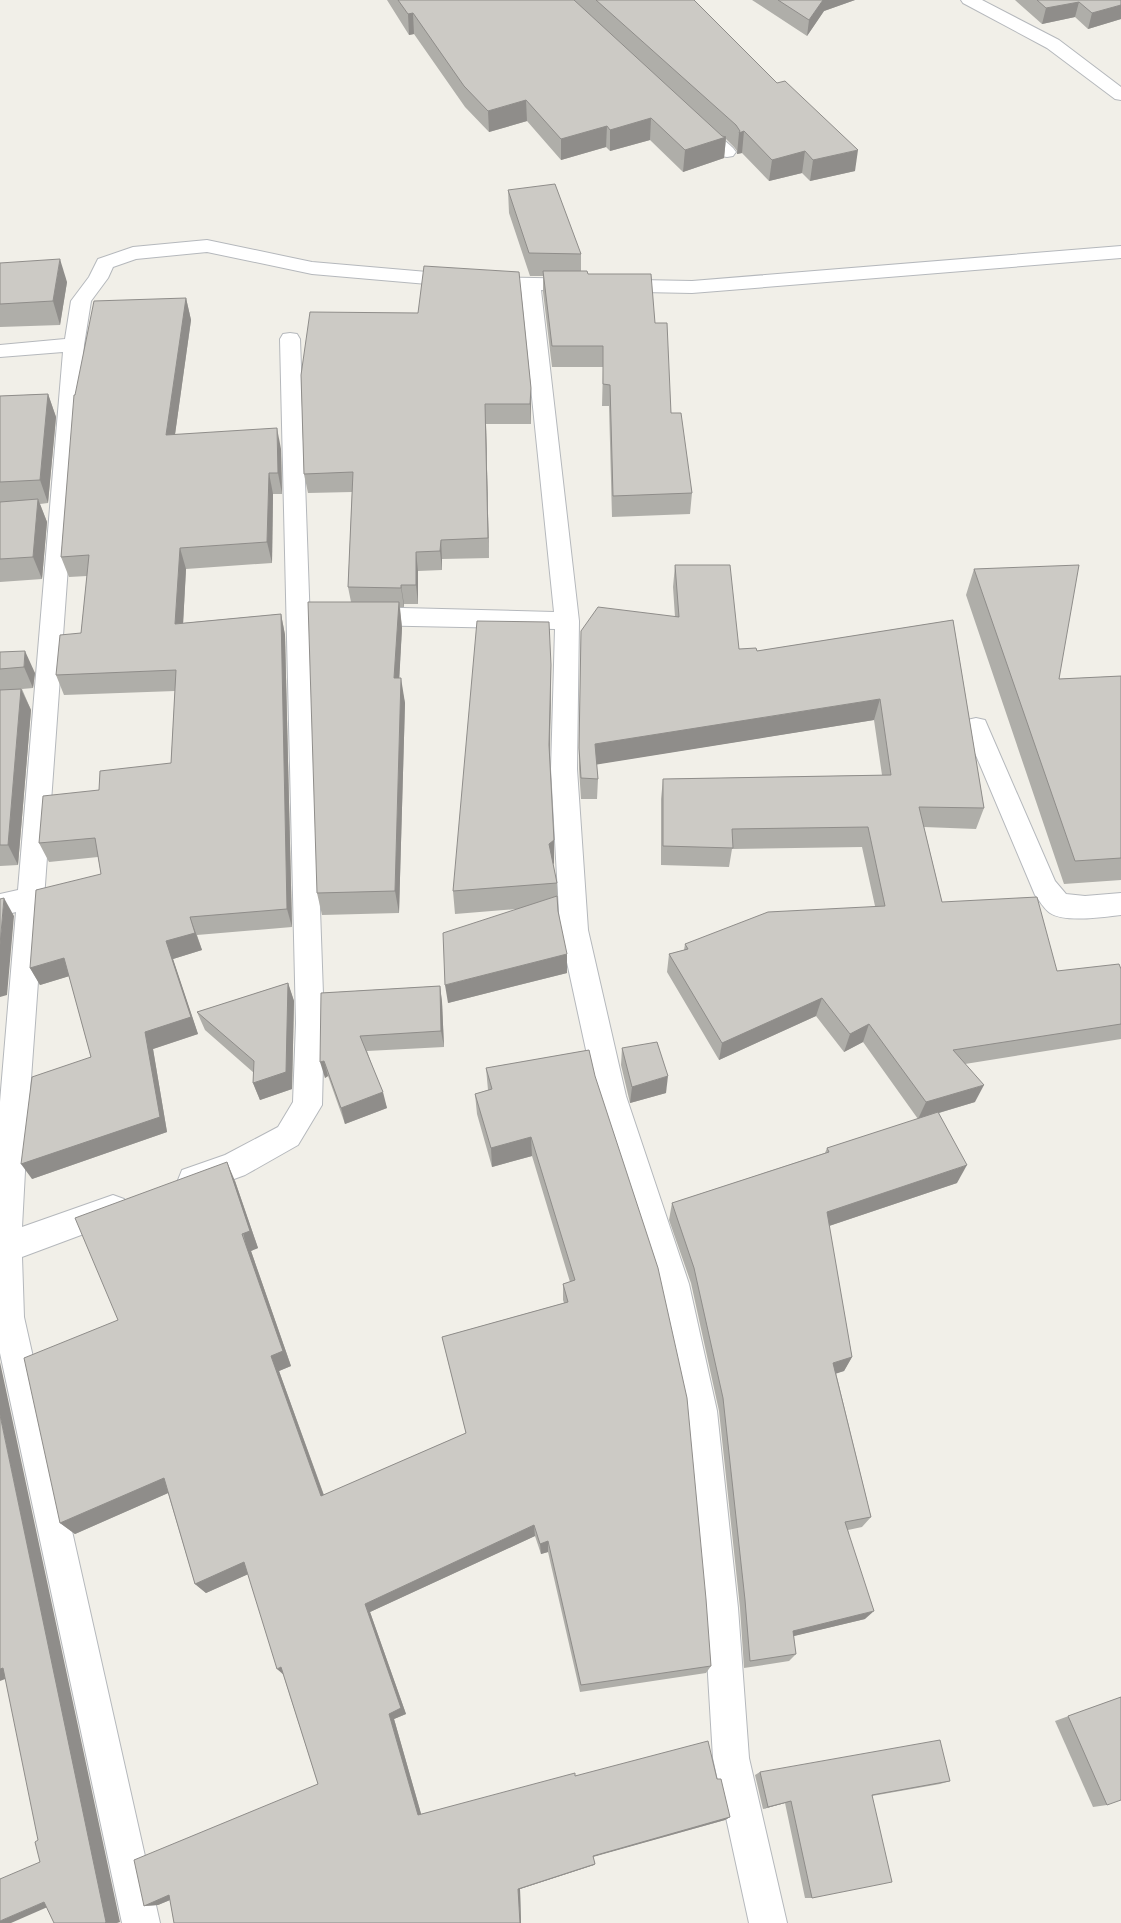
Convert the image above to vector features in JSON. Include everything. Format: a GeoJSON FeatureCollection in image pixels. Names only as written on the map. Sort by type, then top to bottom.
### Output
{"type":"FeatureCollection","features":[{"type":"Feature","properties":{"kind":"street"},"geometry":{"type":"LineString","coordinates":[[969,0],[1052,44],[1119,92]]}},
{"type":"Feature","properties":{"kind":"street"},"geometry":{"type":"LineString","coordinates":[[685,114],[727,152]]}},
{"type":"Feature","properties":{"kind":"street"},"geometry":{"type":"LineString","coordinates":[[141,1923],[8,1317],[6,1248],[12,1134],[31,898],[37,699],[52,512],[81,301],[98,278],[105,262],[133,253],[207,246],[312,268],[485,283],[692,287],[1121,252]]}},
{"type":"Feature","properties":{"kind":"street"},"geometry":{"type":"LineString","coordinates":[[530,284],[567,621],[564,769],[574,930],[611,1096],[673,1284],[701,1411],[721,1608],[730,1758],[768,1923]]}},
{"type":"Feature","properties":{"kind":"street"},"geometry":{"type":"LineString","coordinates":[[170,1188],[234,1165],[288,1136],[307,1105],[318,615],[290,339]]}},
{"type":"Feature","properties":{"kind":"street"},"geometry":{"type":"LineString","coordinates":[[0,351],[74,346]]}},
{"type":"Feature","properties":{"kind":"street"},"geometry":{"type":"LineString","coordinates":[[318,615],[567,621]]}},
{"type":"Feature","properties":{"kind":"street"},"geometry":{"type":"LineString","coordinates":[[976,727],[1044,887],[1059,905],[1085,908],[1121,904]]}},
{"type":"Feature","properties":{"kind":"street"},"geometry":{"type":"LineString","coordinates":[[0,905],[31,898]]}},
{"type":"Feature","properties":{"kind":"street"},"geometry":{"type":"LineString","coordinates":[[6,1248],[134,1202]]}},
{"type":"Feature","properties":{"kind":"building"},"geometry":{"type":"Polygon","coordinates":[[[398,0],[574,0],[722,136],[726,137],[685,150],[651,118],[610,130],[607,126],[561,139],[526,100],[488,111],[464,86],[413,13],[408,14],[398,0]]]}},
{"type":"Feature","properties":{"kind":"building"},"geometry":{"type":"Polygon","coordinates":[[[596,0],[694,0],[777,83],[785,81],[858,150],[813,160],[805,151],[772,160],[744,131],[739,133],[740,131],[736,125],[596,0]]]}},
{"type":"Feature","properties":{"kind":"building"},"geometry":{"type":"Polygon","coordinates":[[[778,0],[823,0],[809,20],[778,0]]]}},
{"type":"Feature","properties":{"kind":"building"},"geometry":{"type":"Polygon","coordinates":[[[1037,0],[1121,0],[1121,5],[1092,13],[1079,2],[1046,8],[1037,0]]]}},
{"type":"Feature","properties":{"kind":"building"},"geometry":{"type":"Polygon","coordinates":[[[555,184],[581,254],[529,253],[508,190],[555,184]]]}},
{"type":"Feature","properties":{"kind":"building"},"geometry":{"type":"Polygon","coordinates":[[[60,259],[53,301],[0,304],[0,263],[60,259]]]}},
{"type":"Feature","properties":{"kind":"building"},"geometry":{"type":"Polygon","coordinates":[[[424,266],[519,272],[531,388],[530,404],[485,404],[488,538],[441,540],[440,551],[416,552],[416,585],[401,585],[401,588],[348,587],[353,472],[304,474],[301,375],[310,312],[418,313],[424,266]]]}},
{"type":"Feature","properties":{"kind":"building"},"geometry":{"type":"Polygon","coordinates":[[[543,271],[587,271],[588,274],[651,274],[655,323],[667,323],[671,413],[681,413],[692,493],[613,496],[610,385],[603,384],[603,346],[552,346],[543,271]]]}},
{"type":"Feature","properties":{"kind":"building"},"geometry":{"type":"Polygon","coordinates":[[[186,298],[166,435],[277,428],[278,473],[269,473],[267,542],[180,548],[175,624],[281,614],[287,909],[190,917],[195,933],[166,941],[191,1017],[145,1032],[160,1117],[21,1164],[32,1077],[91,1057],[64,958],[30,968],[36,890],[101,874],[95,838],[39,843],[43,796],[99,790],[100,771],[171,763],[176,670],[56,675],[60,635],[81,633],[89,555],[61,557],[74,395],[94,301],[186,298]]]}},
{"type":"Feature","properties":{"kind":"building"},"geometry":{"type":"Polygon","coordinates":[[[48,394],[40,480],[0,482],[0,396],[48,394]]]}},
{"type":"Feature","properties":{"kind":"building"},"geometry":{"type":"Polygon","coordinates":[[[38,499],[33,557],[0,559],[0,502],[38,499]]]}},
{"type":"Feature","properties":{"kind":"building"},"geometry":{"type":"Polygon","coordinates":[[[675,565],[730,565],[739,649],[756,648],[757,651],[953,620],[984,808],[919,807],[942,902],[1037,897],[1057,971],[1119,964],[1121,969],[1121,1024],[953,1050],[984,1085],[926,1102],[869,1024],[850,1034],[822,998],[722,1043],[669,954],[688,949],[685,944],[768,912],[885,906],[868,827],[732,829],[733,848],[663,846],[663,779],[891,775],[880,699],[595,744],[598,779],[581,778],[579,748],[581,631],[598,607],[679,617],[675,565]]]}},
{"type":"Feature","properties":{"kind":"building"},"geometry":{"type":"Polygon","coordinates":[[[1079,565],[1059,679],[1121,676],[1121,858],[1075,861],[974,569],[1079,565]]]}},
{"type":"Feature","properties":{"kind":"building"},"geometry":{"type":"Polygon","coordinates":[[[308,602],[399,602],[394,678],[401,678],[395,891],[317,893],[308,602]]]}},
{"type":"Feature","properties":{"kind":"building"},"geometry":{"type":"Polygon","coordinates":[[[477,621],[549,622],[551,665],[549,745],[554,840],[549,844],[557,883],[453,891],[477,621]]]}},
{"type":"Feature","properties":{"kind":"building"},"geometry":{"type":"Polygon","coordinates":[[[25,651],[24,667],[0,669],[0,652],[25,651]]]}},
{"type":"Feature","properties":{"kind":"building"},"geometry":{"type":"Polygon","coordinates":[[[21,689],[8,845],[0,845],[0,690],[21,689]]]}},
{"type":"Feature","properties":{"kind":"building"},"geometry":{"type":"Polygon","coordinates":[[[557,896],[558,911],[567,954],[445,985],[443,933],[557,896]]]}},
{"type":"Feature","properties":{"kind":"building"},"geometry":{"type":"Polygon","coordinates":[[[4,898],[0,945],[0,899],[4,898]]]}},
{"type":"Feature","properties":{"kind":"building"},"geometry":{"type":"Polygon","coordinates":[[[288,983],[286,1072],[253,1083],[254,1061],[197,1012],[288,983]]]}},
{"type":"Feature","properties":{"kind":"building"},"geometry":{"type":"Polygon","coordinates":[[[440,986],[441,1031],[360,1036],[383,1092],[341,1108],[324,1061],[320,1062],[321,993],[440,986]]]}},
{"type":"Feature","properties":{"kind":"building"},"geometry":{"type":"Polygon","coordinates":[[[657,1042],[668,1076],[632,1087],[622,1048],[657,1042]]]}},
{"type":"Feature","properties":{"kind":"building"},"geometry":{"type":"Polygon","coordinates":[[[589,1050],[595,1076],[658,1268],[687,1398],[711,1666],[581,1685],[548,1541],[540,1544],[534,1525],[365,1604],[401,1708],[389,1714],[418,1815],[575,1773],[575,1776],[708,1741],[717,1779],[721,1779],[730,1817],[593,1856],[595,1864],[518,1889],[520,1923],[174,1923],[169,1895],[144,1906],[134,1860],[318,1784],[281,1667],[277,1669],[244,1562],[195,1584],[164,1478],[60,1523],[24,1358],[118,1320],[75,1218],[227,1162],[250,1231],[242,1234],[283,1351],[271,1356],[321,1496],[466,1433],[442,1337],[568,1302],[563,1284],[575,1280],[531,1137],[491,1148],[475,1094],[492,1089],[486,1068],[589,1050]]]}},
{"type":"Feature","properties":{"kind":"building"},"geometry":{"type":"Polygon","coordinates":[[[938,1112],[967,1165],[827,1212],[852,1357],[833,1363],[871,1517],[845,1522],[874,1611],[793,1631],[796,1654],[750,1661],[723,1398],[694,1268],[672,1203],[829,1152],[827,1148],[938,1112]]]}},
{"type":"Feature","properties":{"kind":"building"},"geometry":{"type":"Polygon","coordinates":[[[0,1415],[105,1923],[54,1923],[44,1902],[0,1921],[0,1879],[40,1862],[35,1842],[38,1840],[3,1668],[0,1669],[0,1415]]]}},
{"type":"Feature","properties":{"kind":"building"},"geometry":{"type":"Polygon","coordinates":[[[1121,1697],[1121,1800],[1107,1805],[1068,1716],[1121,1697]]]}},
{"type":"Feature","properties":{"kind":"building"},"geometry":{"type":"Polygon","coordinates":[[[940,1740],[950,1781],[872,1795],[892,1882],[812,1898],[791,1801],[768,1807],[760,1772],[940,1740]]]}}]}
